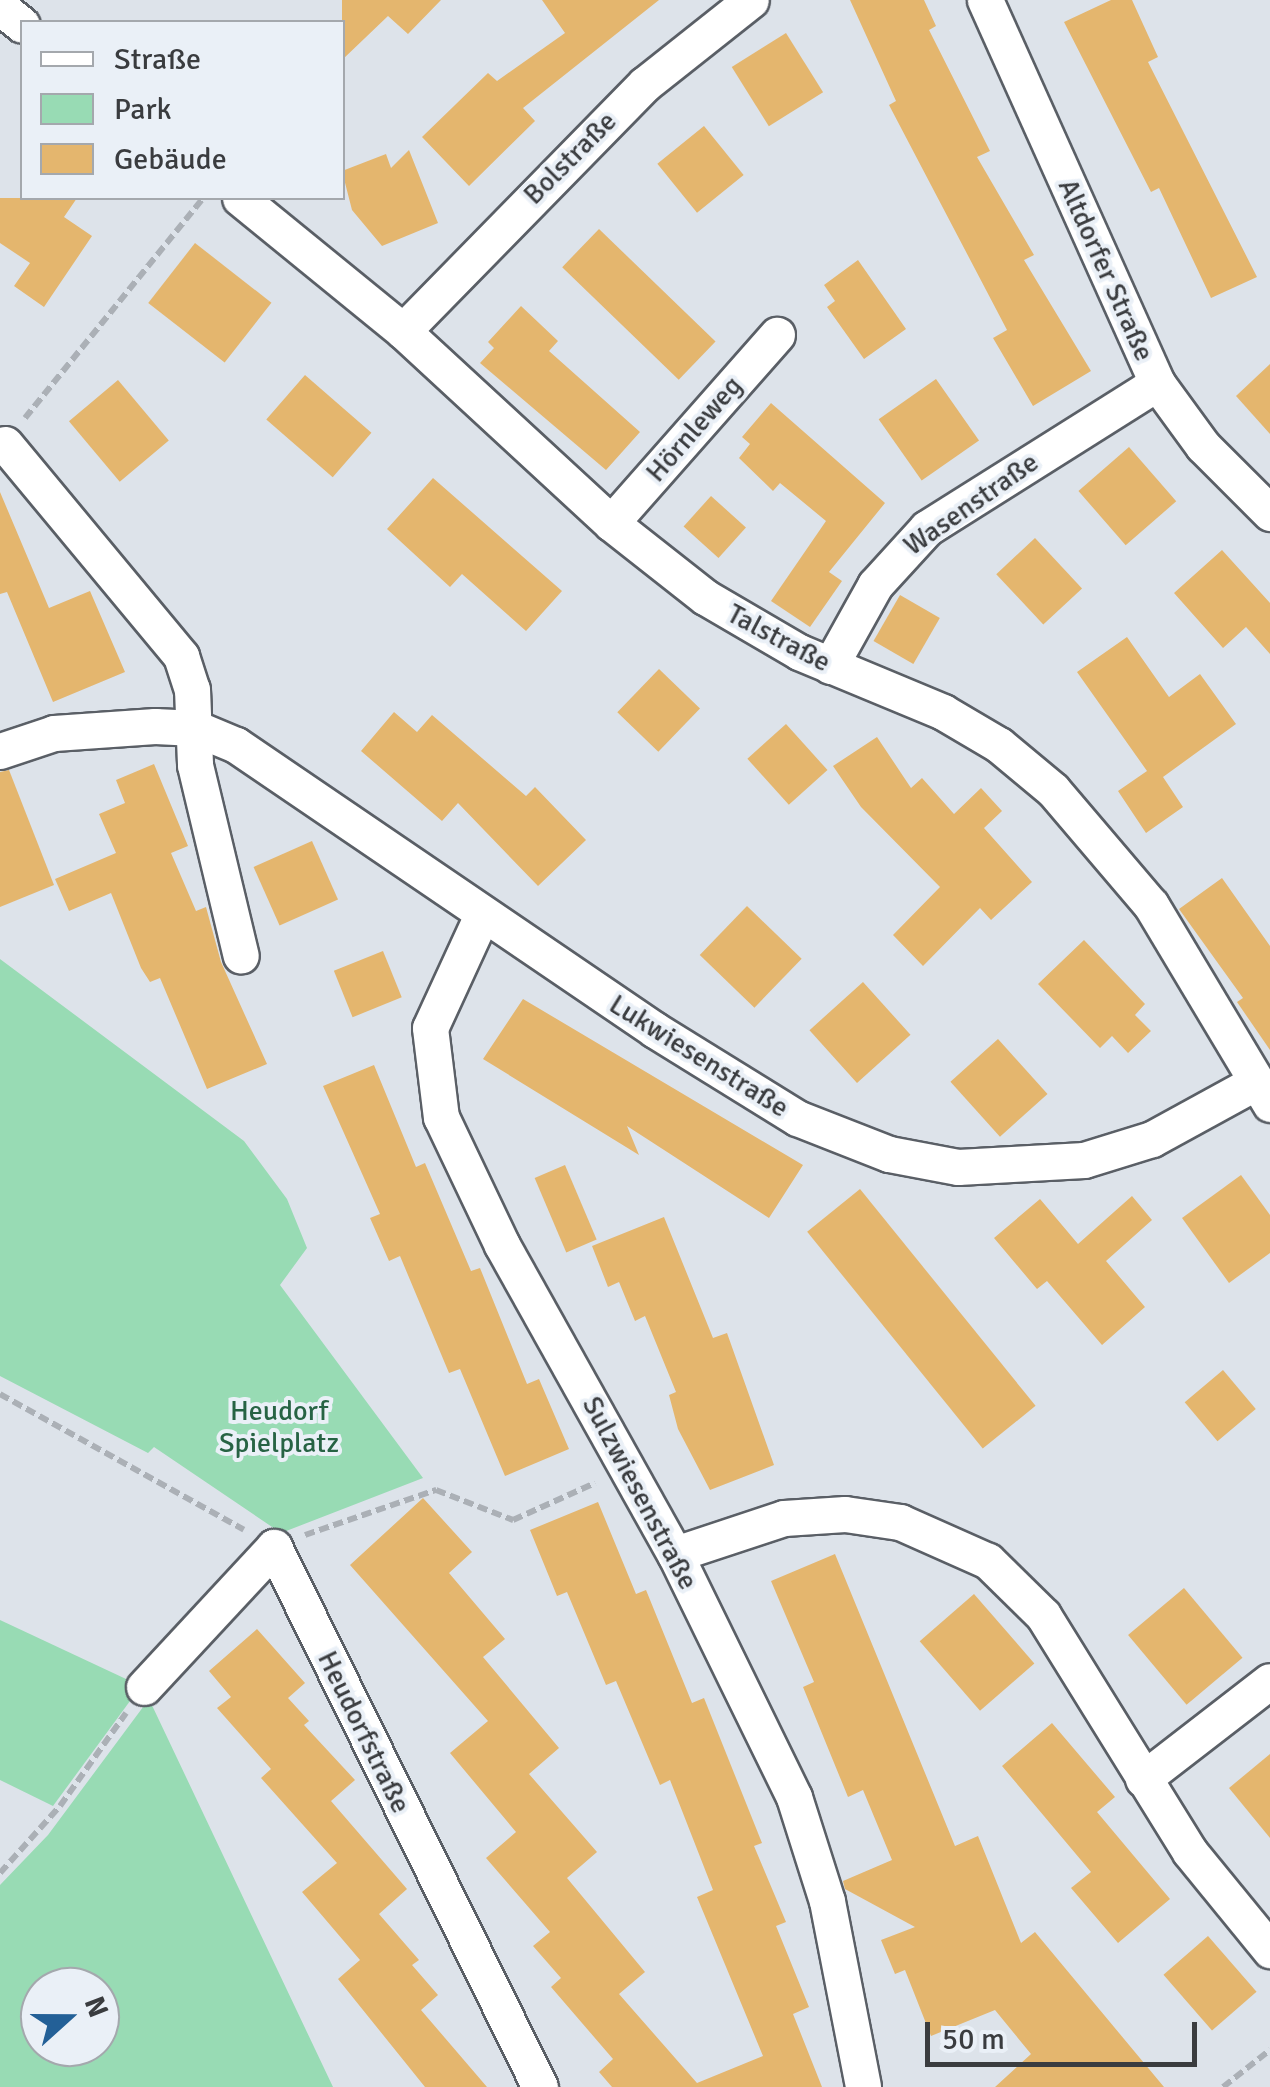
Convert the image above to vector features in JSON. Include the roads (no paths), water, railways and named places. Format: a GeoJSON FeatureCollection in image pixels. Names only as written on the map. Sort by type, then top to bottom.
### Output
{"type":"FeatureCollection","features":[{"type":"Feature","properties":{"kind":"street","name":"Bolstraße"},"geometry":{"type":"LineString","coordinates":[[403,331],[645,84],[750,0]]}},
{"type":"Feature","properties":{"kind":"street","name":"Altdorfer Straße"},"geometry":{"type":"LineString","coordinates":[[985,0],[1157,384],[1202,446],[1269,510]]}},
{"type":"Feature","properties":{"kind":"street"},"geometry":{"type":"LineString","coordinates":[[0,8],[20,23]]}},
{"type":"Feature","properties":{"kind":"street","name":"Talstraße"},"geometry":{"type":"LineString","coordinates":[[242,200],[403,331],[611,523],[705,597],[830,666],[944,712],[1000,745],[1053,790],[1151,906],[1263,1093]]}},
{"type":"Feature","properties":{"kind":"street","name":"Hörnleweg"},"geometry":{"type":"LineString","coordinates":[[611,523],[777,335]]}},
{"type":"Feature","properties":{"kind":"street","name":"Wasenstraße"},"geometry":{"type":"LineString","coordinates":[[830,666],[875,585],[927,528],[1157,384]]}},
{"type":"Feature","properties":{"kind":"street"},"geometry":{"type":"LineString","coordinates":[[4,444],[182,656],[196,728],[195,765],[241,956]]}},
{"type":"Feature","properties":{"kind":"street","name":"Lukwiesenstraße"},"geometry":{"type":"LineString","coordinates":[[0,752],[85,728],[196,728],[289,776],[482,915],[797,1118],[889,1154],[958,1167],[1084,1160],[1152,1139],[1263,1093]]}},
{"type":"Feature","properties":{"kind":"street","name":"Sulzwiesenstraße"},"geometry":{"type":"LineString","coordinates":[[482,915],[430,1028],[441,1117],[502,1245],[676,1554],[794,1797],[832,1920],[863,2087]]}},
{"type":"Feature","properties":{"kind":"street"},"geometry":{"type":"LineString","coordinates":[[676,1554],[784,1518],[845,1514],[946,1539],[988,1561],[1042,1616],[1190,1852],[1270,1950]]}},
{"type":"Feature","properties":{"kind":"street","name":"Heudorfstraße"},"geometry":{"type":"LineString","coordinates":[[144,1687],[274,1547],[540,2087]]}},
{"type":"Feature","properties":{"kind":"street"},"geometry":{"type":"LineString","coordinates":[[1143,1778],[1270,1681]]}},
{"type":"Feature","properties":{"kind":"park label","name":"Heudorf Spielplatz"},"geometry":{"type":"Point","coordinates":[279,1427]}}]}
